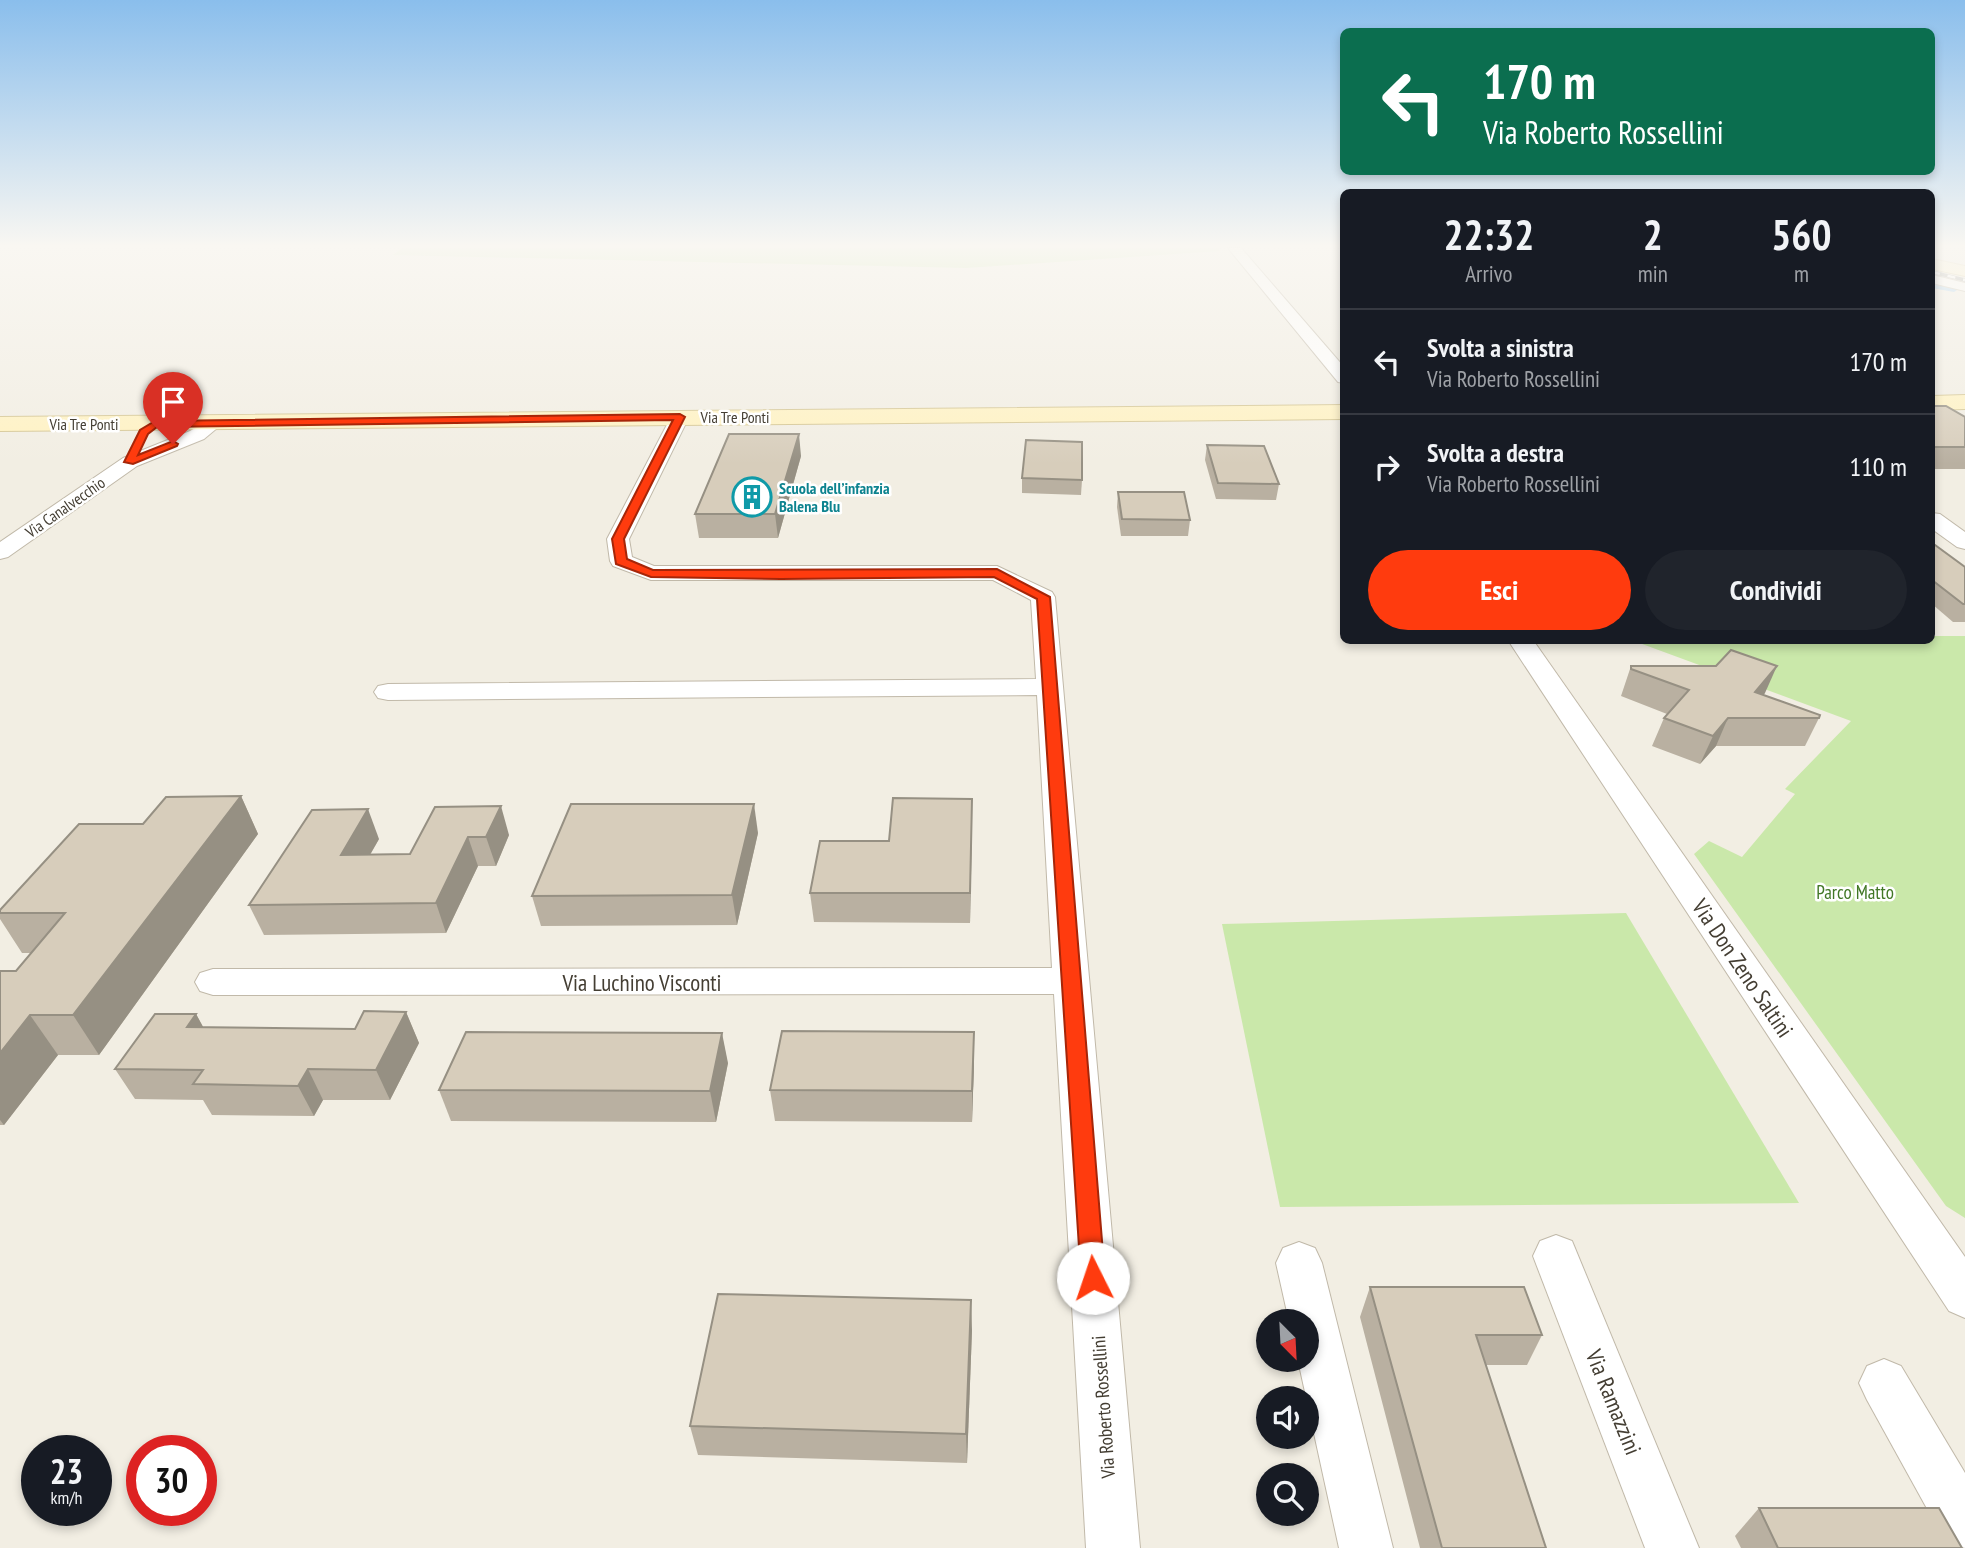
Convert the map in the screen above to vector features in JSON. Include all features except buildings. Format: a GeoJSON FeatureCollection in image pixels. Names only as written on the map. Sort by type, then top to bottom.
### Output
{"type":"FeatureCollection","features":[{"type":"Feature","properties":{"kind":"street"},"geometry":{"type":"LineString","coordinates":[[1295,320],[1340,373]]}},
{"type":"Feature","properties":{"kind":"street"},"geometry":{"type":"LineString","coordinates":[[1935,403],[1965,402]]}},
{"type":"Feature","properties":{"kind":"street","name":"Via Tre Ponti"},"geometry":{"type":"LineString","coordinates":[[0,424],[1340,412]]}},
{"type":"Feature","properties":{"kind":"street","name":"Via Roberto Rossellini"},"geometry":{"type":"LineString","coordinates":[[680,417],[618,539],[621,561],[651,573],[997,573],[1043,597],[1114,1548]]}},
{"type":"Feature","properties":{"kind":"street","name":"Via Canalvecchio"},"geometry":{"type":"LineString","coordinates":[[130,462],[144,432],[155,424]]}},
{"type":"Feature","properties":{"kind":"street","name":"Via Canalvecchio"},"geometry":{"type":"LineString","coordinates":[[0,552],[130,462],[197,435],[213,424]]}},
{"type":"Feature","properties":{"kind":"street"},"geometry":{"type":"LineString","coordinates":[[1935,521],[1965,542]]}},
{"type":"Feature","properties":{"kind":"street","name":"Via Don Zeno Saltini"},"geometry":{"type":"LineString","coordinates":[[1523,644],[1951,1255],[1965,1296]]}},
{"type":"Feature","properties":{"kind":"street"},"geometry":{"type":"LineString","coordinates":[[388,692],[1050,687]]}},
{"type":"Feature","properties":{"kind":"street","name":"Via Luchino Visconti"},"geometry":{"type":"LineString","coordinates":[[213,982],[1071,981]]}},
{"type":"Feature","properties":{"kind":"street","name":"Via Ramazzini"},"geometry":{"type":"LineString","coordinates":[[1556,1256],[1672,1548]]}},
{"type":"Feature","properties":{"kind":"street"},"geometry":{"type":"LineString","coordinates":[[1299,1263],[1366,1548]]}},
{"type":"Feature","properties":{"kind":"street"},"geometry":{"type":"LineString","coordinates":[[1884,1383],[1965,1524]]}},
{"type":"Feature","properties":{"kind":"green space","name":"Parco Matto"},"geometry":{"type":"Polygon","coordinates":[[[1935,636],[1965,636],[1965,1218],[1946,1206],[1694,854],[1709,841],[1742,857],[1795,794],[1785,789],[1851,721],[1642,644],[1935,644],[1935,636]]]}},
{"type":"Feature","properties":{"kind":"green space"},"geometry":{"type":"Polygon","coordinates":[[[1626,913],[1799,1203],[1280,1207],[1222,924],[1626,913]]]}},
{"type":"Feature","properties":{"kind":"place","name":"Scuola dell’infanzia Balena Blu"},"geometry":{"type":"Point","coordinates":[752,497]}},
{"type":"Feature","properties":{"kind":"route"},"geometry":{"type":"LineString","coordinates":[[173,444],[130,462],[144,432],[155,424],[680,417],[618,539],[621,561],[651,573],[997,573],[1043,597],[1093,1278]]}}]}
